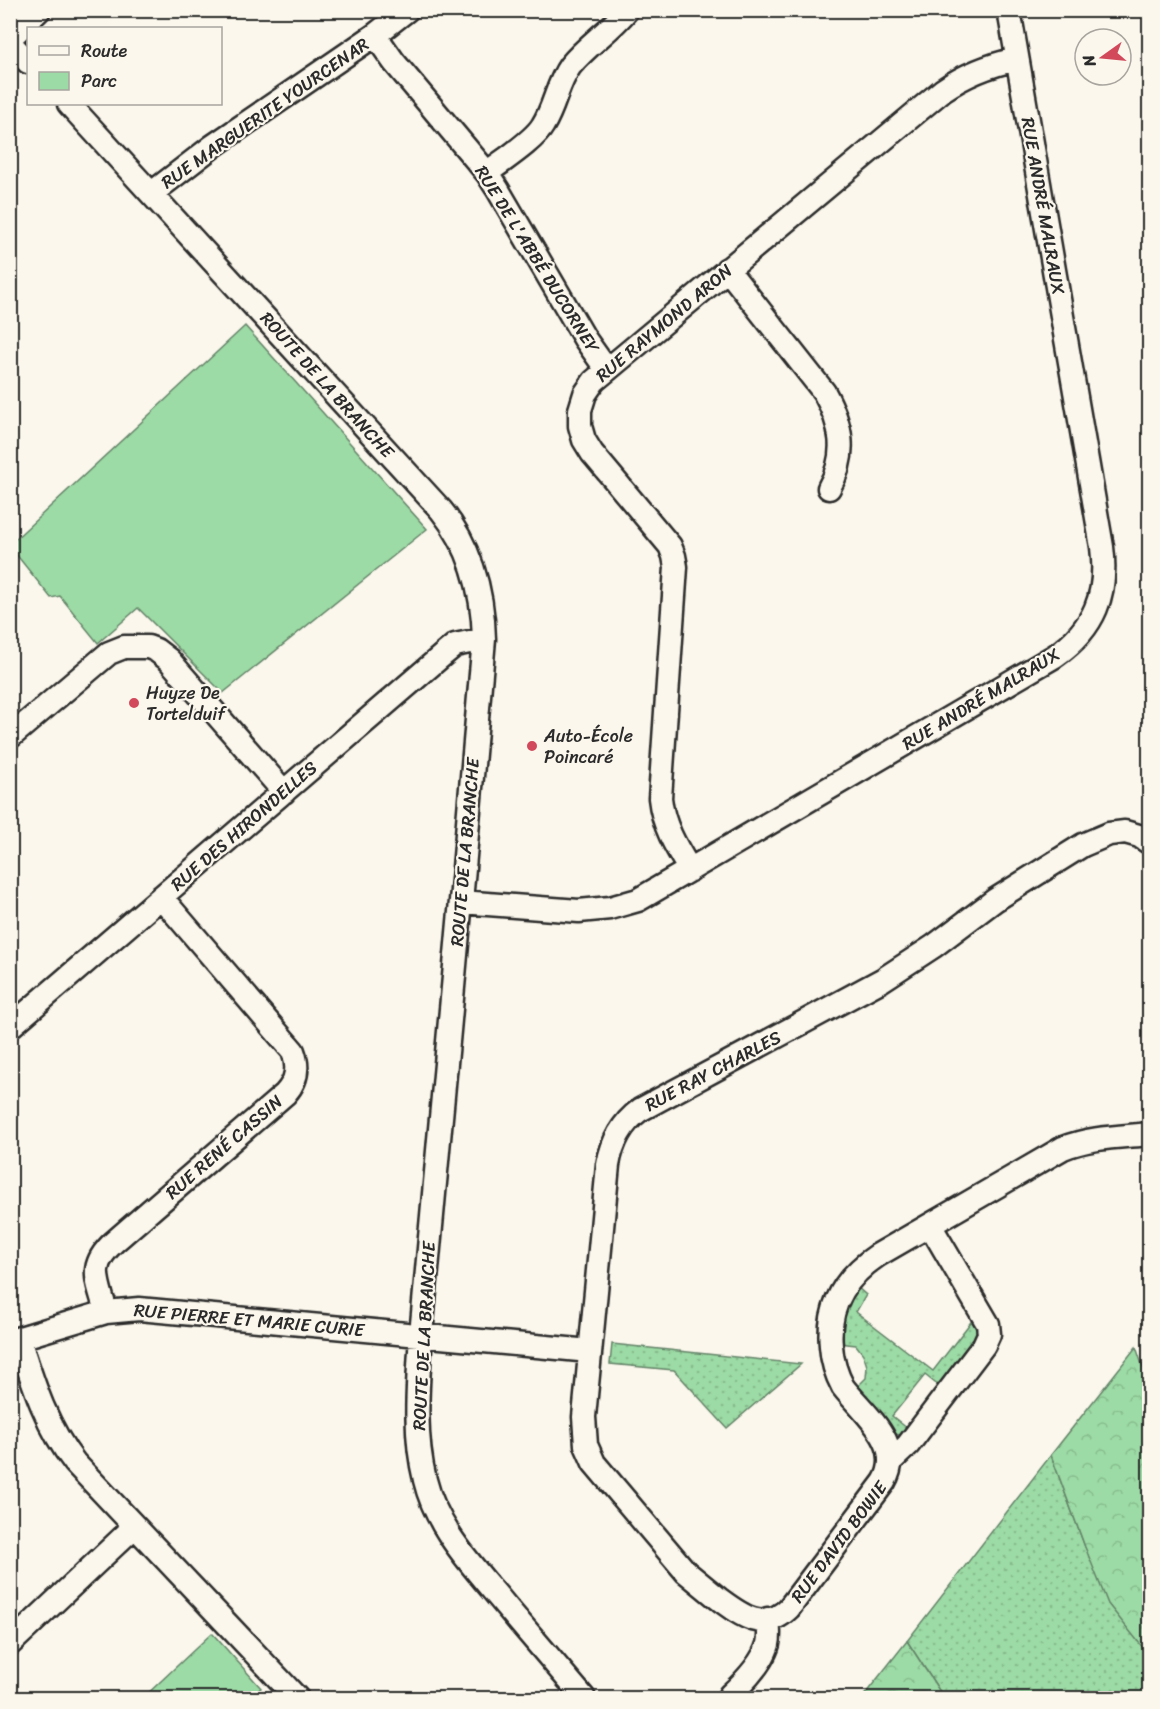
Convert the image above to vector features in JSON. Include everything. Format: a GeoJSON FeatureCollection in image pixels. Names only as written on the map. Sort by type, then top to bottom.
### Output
{"type":"FeatureCollection","features":[{"type":"Feature","properties":{"kind":"street"},"geometry":{"type":"LineString","coordinates":[[10,38],[39,10]]}},
{"type":"Feature","properties":{"kind":"street","name":"RUE MARGUERITE YOURCENAR"},"geometry":{"type":"LineString","coordinates":[[152,194],[213,146],[375,35],[407,10]]}},
{"type":"Feature","properties":{"kind":"street"},"geometry":{"type":"LineString","coordinates":[[487,173],[540,131],[550,113],[565,72],[581,53],[627,10]]}},
{"type":"Feature","properties":{"kind":"street","name":"RUE ANDRÉ MALRAUX"},"geometry":{"type":"LineString","coordinates":[[461,902],[570,911],[600,910],[638,900],[1055,656],[1078,637],[1091,621],[1101,593],[1104,571],[1102,547],[1009,10]]}},
{"type":"Feature","properties":{"kind":"street","name":"RUE DE L'ABBÉ DUCORNEY"},"geometry":{"type":"LineString","coordinates":[[375,35],[394,62],[487,173],[585,339],[607,370]]}},
{"type":"Feature","properties":{"kind":"street"},"geometry":{"type":"LineString","coordinates":[[10,43],[27,61]]}},
{"type":"Feature","properties":{"kind":"street","name":"RUE RAYMOND ARON"},"geometry":{"type":"LineString","coordinates":[[690,870],[668,834],[660,798],[674,556],[670,546],[588,447],[580,426],[580,410],[585,394],[594,381],[950,85],[978,71],[1017,59]]}},
{"type":"Feature","properties":{"kind":"street","name":"ROUTE DE LA BRANCHE"},"geometry":{"type":"LineString","coordinates":[[70,105],[448,518],[465,548],[477,579],[483,612],[484,639],[421,1335],[417,1397],[418,1441],[425,1482],[438,1518],[466,1559],[584,1698]]}},
{"type":"Feature","properties":{"kind":"street"},"geometry":{"type":"LineString","coordinates":[[727,269],[824,392],[830,404],[842,448],[838,472],[830,488]]}},
{"type":"Feature","properties":{"kind":"street","name":"RUE DES HIRONDELLES"},"geometry":{"type":"LineString","coordinates":[[10,1027],[449,650],[464,642],[484,639]]}},
{"type":"Feature","properties":{"kind":"street"},"geometry":{"type":"LineString","coordinates":[[10,737],[103,657],[124,647],[148,646],[169,660],[284,792]]}},
{"type":"Feature","properties":{"kind":"street","name":"RUE RAY CHARLES"},"geometry":{"type":"LineString","coordinates":[[590,1351],[610,1152],[617,1135],[634,1115],[889,976],[934,946],[995,900],[1083,845],[1110,834],[1125,832],[1139,836],[1149,843]]}},
{"type":"Feature","properties":{"kind":"street","name":"RUE RENÉ CASSIN"},"geometry":{"type":"LineString","coordinates":[[106,1312],[97,1275],[98,1260],[102,1254],[285,1094],[296,1076],[297,1062],[293,1051],[161,897]]}},
{"type":"Feature","properties":{"kind":"street","name":"RUE DAVID BOWIE"},"geometry":{"type":"LineString","coordinates":[[768,1619],[779,1616],[789,1608],[888,1476],[891,1461],[883,1435],[839,1380],[831,1350],[830,1320],[839,1295],[850,1280],[878,1255],[1071,1145],[1098,1139],[1149,1134]]}},
{"type":"Feature","properties":{"kind":"street"},"geometry":{"type":"LineString","coordinates":[[891,1461],[915,1435],[984,1345],[989,1334],[988,1324],[930,1226]]}},
{"type":"Feature","properties":{"kind":"street","name":"RUE PIERRE ET MARIE CURIE"},"geometry":{"type":"LineString","coordinates":[[15,1340],[106,1312],[139,1309],[421,1335]]}},
{"type":"Feature","properties":{"kind":"street"},"geometry":{"type":"LineString","coordinates":[[421,1335],[590,1351],[584,1436],[594,1462],[693,1578],[744,1617],[756,1620],[768,1619],[769,1641],[764,1653],[743,1682],[730,1695]]}},
{"type":"Feature","properties":{"kind":"street"},"geometry":{"type":"LineString","coordinates":[[15,1340],[41,1406],[61,1444],[82,1472],[297,1698]]}},
{"type":"Feature","properties":{"kind":"street"},"geometry":{"type":"LineString","coordinates":[[10,1644],[134,1527]]}},
{"type":"Feature","properties":{"kind":"green space"},"geometry":{"type":"Polygon","coordinates":[[[245,326],[427,529],[223,693],[138,608],[98,643],[60,596],[51,598],[11,548],[11,543],[245,326]]]}},
{"type":"Feature","properties":{"kind":"green space"},"geometry":{"type":"Polygon","coordinates":[[[857,1287],[866,1295],[856,1312],[933,1371],[974,1318],[979,1328],[979,1338],[940,1387],[925,1375],[892,1416],[908,1429],[902,1435],[893,1434],[855,1389],[866,1378],[867,1366],[863,1354],[856,1345],[839,1343],[845,1305],[857,1287]]]}},
{"type":"Feature","properties":{"kind":"green space"},"geometry":{"type":"Polygon","coordinates":[[[612,1344],[801,1364],[727,1428],[674,1370],[610,1364],[612,1344]]]}},
{"type":"Feature","properties":{"kind":"green space"},"geometry":{"type":"Polygon","coordinates":[[[1136,1347],[1149,1385],[1149,1654],[1108,1604],[1051,1455],[1136,1347]]]}},
{"type":"Feature","properties":{"kind":"green space"},"geometry":{"type":"Polygon","coordinates":[[[1051,1455],[1085,1547],[1149,1654],[1149,1698],[944,1698],[907,1641],[1051,1455]]]}},
{"type":"Feature","properties":{"kind":"green space"},"geometry":{"type":"Polygon","coordinates":[[[212,1633],[261,1688],[250,1698],[143,1698],[212,1633]]]}},
{"type":"Feature","properties":{"kind":"green space"},"geometry":{"type":"Polygon","coordinates":[[[907,1641],[944,1698],[862,1698],[907,1641]]]}},
{"type":"Feature","properties":{"kind":"place","name":"Huyze De Tortelduif"},"geometry":{"type":"Point","coordinates":[134,703]}},
{"type":"Feature","properties":{"kind":"place","name":"Auto-École Poincaré"},"geometry":{"type":"Point","coordinates":[532,746]}}]}
